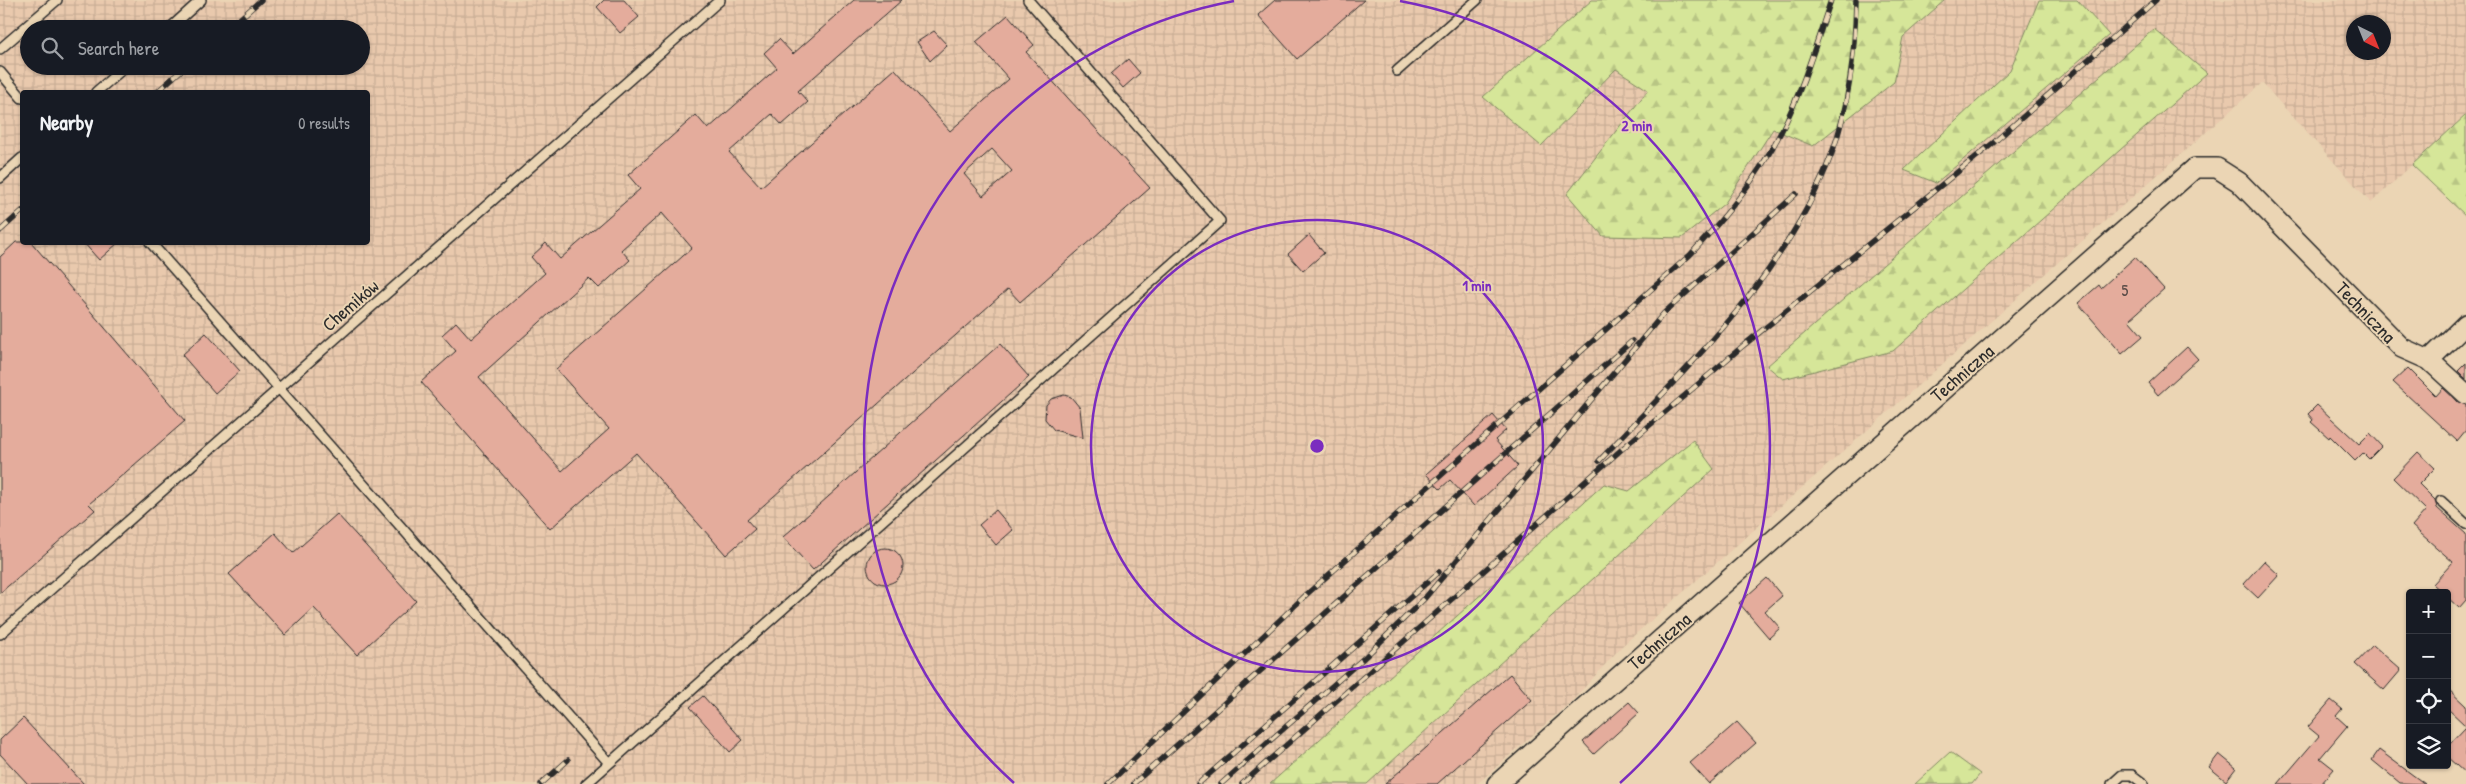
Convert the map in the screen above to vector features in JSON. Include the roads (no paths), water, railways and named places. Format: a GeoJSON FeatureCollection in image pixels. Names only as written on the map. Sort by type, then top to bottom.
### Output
{"type":"FeatureCollection","features":[{"type":"Feature","properties":{"kind":"street","name":"Techniczna"},"geometry":{"type":"LineString","coordinates":[[1497,784],[2195,168],[2217,168],[2238,182],[2402,348],[2429,360],[2466,394]]}},
{"type":"Feature","properties":{"kind":"street"},"geometry":{"type":"LineString","coordinates":[[2429,360],[2466,324]]}},
{"type":"Feature","properties":{"kind":"lane"},"geometry":{"type":"LineString","coordinates":[[34,20],[57,0]]}},
{"type":"Feature","properties":{"kind":"lane"},"geometry":{"type":"LineString","coordinates":[[179,20],[201,0]]}},
{"type":"Feature","properties":{"kind":"lane","name":"Chemików"},"geometry":{"type":"LineString","coordinates":[[0,634],[720,0]]}},
{"type":"Feature","properties":{"kind":"lane"},"geometry":{"type":"LineString","coordinates":[[586,784],[1220,221],[1028,0]]}},
{"type":"Feature","properties":{"kind":"lane"},"geometry":{"type":"LineString","coordinates":[[1397,71],[1477,0]]}},
{"type":"Feature","properties":{"kind":"lane"},"geometry":{"type":"LineString","coordinates":[[0,49],[20,32]]}},
{"type":"Feature","properties":{"kind":"lane"},"geometry":{"type":"LineString","coordinates":[[0,72],[20,96]]}},
{"type":"Feature","properties":{"kind":"lane"},"geometry":{"type":"LineString","coordinates":[[98,90],[116,75]]}},
{"type":"Feature","properties":{"kind":"lane"},"geometry":{"type":"LineString","coordinates":[[0,178],[20,160]]}},
{"type":"Feature","properties":{"kind":"lane"},"geometry":{"type":"LineString","coordinates":[[153,245],[609,763]]}},
{"type":"Feature","properties":{"kind":"lane"},"geometry":{"type":"LineString","coordinates":[[2441,501],[2466,524]]}},
{"type":"Feature","properties":{"kind":"lane"},"geometry":{"type":"LineString","coordinates":[[2112,784],[2122,775],[2132,775],[2144,784]]}},
{"type":"Feature","properties":{"kind":"railway"},"geometry":{"type":"LineString","coordinates":[[238,20],[261,0]]}},
{"type":"Feature","properties":{"kind":"railway"},"geometry":{"type":"LineString","coordinates":[[1108,784],[1307,594],[1690,255],[1740,197],[1772,149],[1796,100],[1831,0]]}},
{"type":"Feature","properties":{"kind":"railway"},"geometry":{"type":"LineString","coordinates":[[1599,461],[1666,391],[1731,318],[1789,240],[1812,198],[1832,153],[1838,134],[1847,97],[1853,58],[1856,0]]}},
{"type":"Feature","properties":{"kind":"railway"},"geometry":{"type":"LineString","coordinates":[[1242,784],[1630,442],[1744,345],[1992,144],[2156,0]]}},
{"type":"Feature","properties":{"kind":"railway"},"geometry":{"type":"LineString","coordinates":[[159,90],[176,75]]}},
{"type":"Feature","properties":{"kind":"railway"},"geometry":{"type":"LineString","coordinates":[[1221,784],[1366,656],[1425,598],[1664,313],[1796,194]]}},
{"type":"Feature","properties":{"kind":"railway"},"geometry":{"type":"LineString","coordinates":[[0,231],[20,213]]}},
{"type":"Feature","properties":{"kind":"railway"},"geometry":{"type":"LineString","coordinates":[[1133,784],[1632,341]]}},
{"type":"Feature","properties":{"kind":"railway"},"geometry":{"type":"LineString","coordinates":[[1198,784],[1439,572]]}},
{"type":"Feature","properties":{"kind":"railway"},"geometry":{"type":"LineString","coordinates":[[541,784],[568,760]]}}]}
